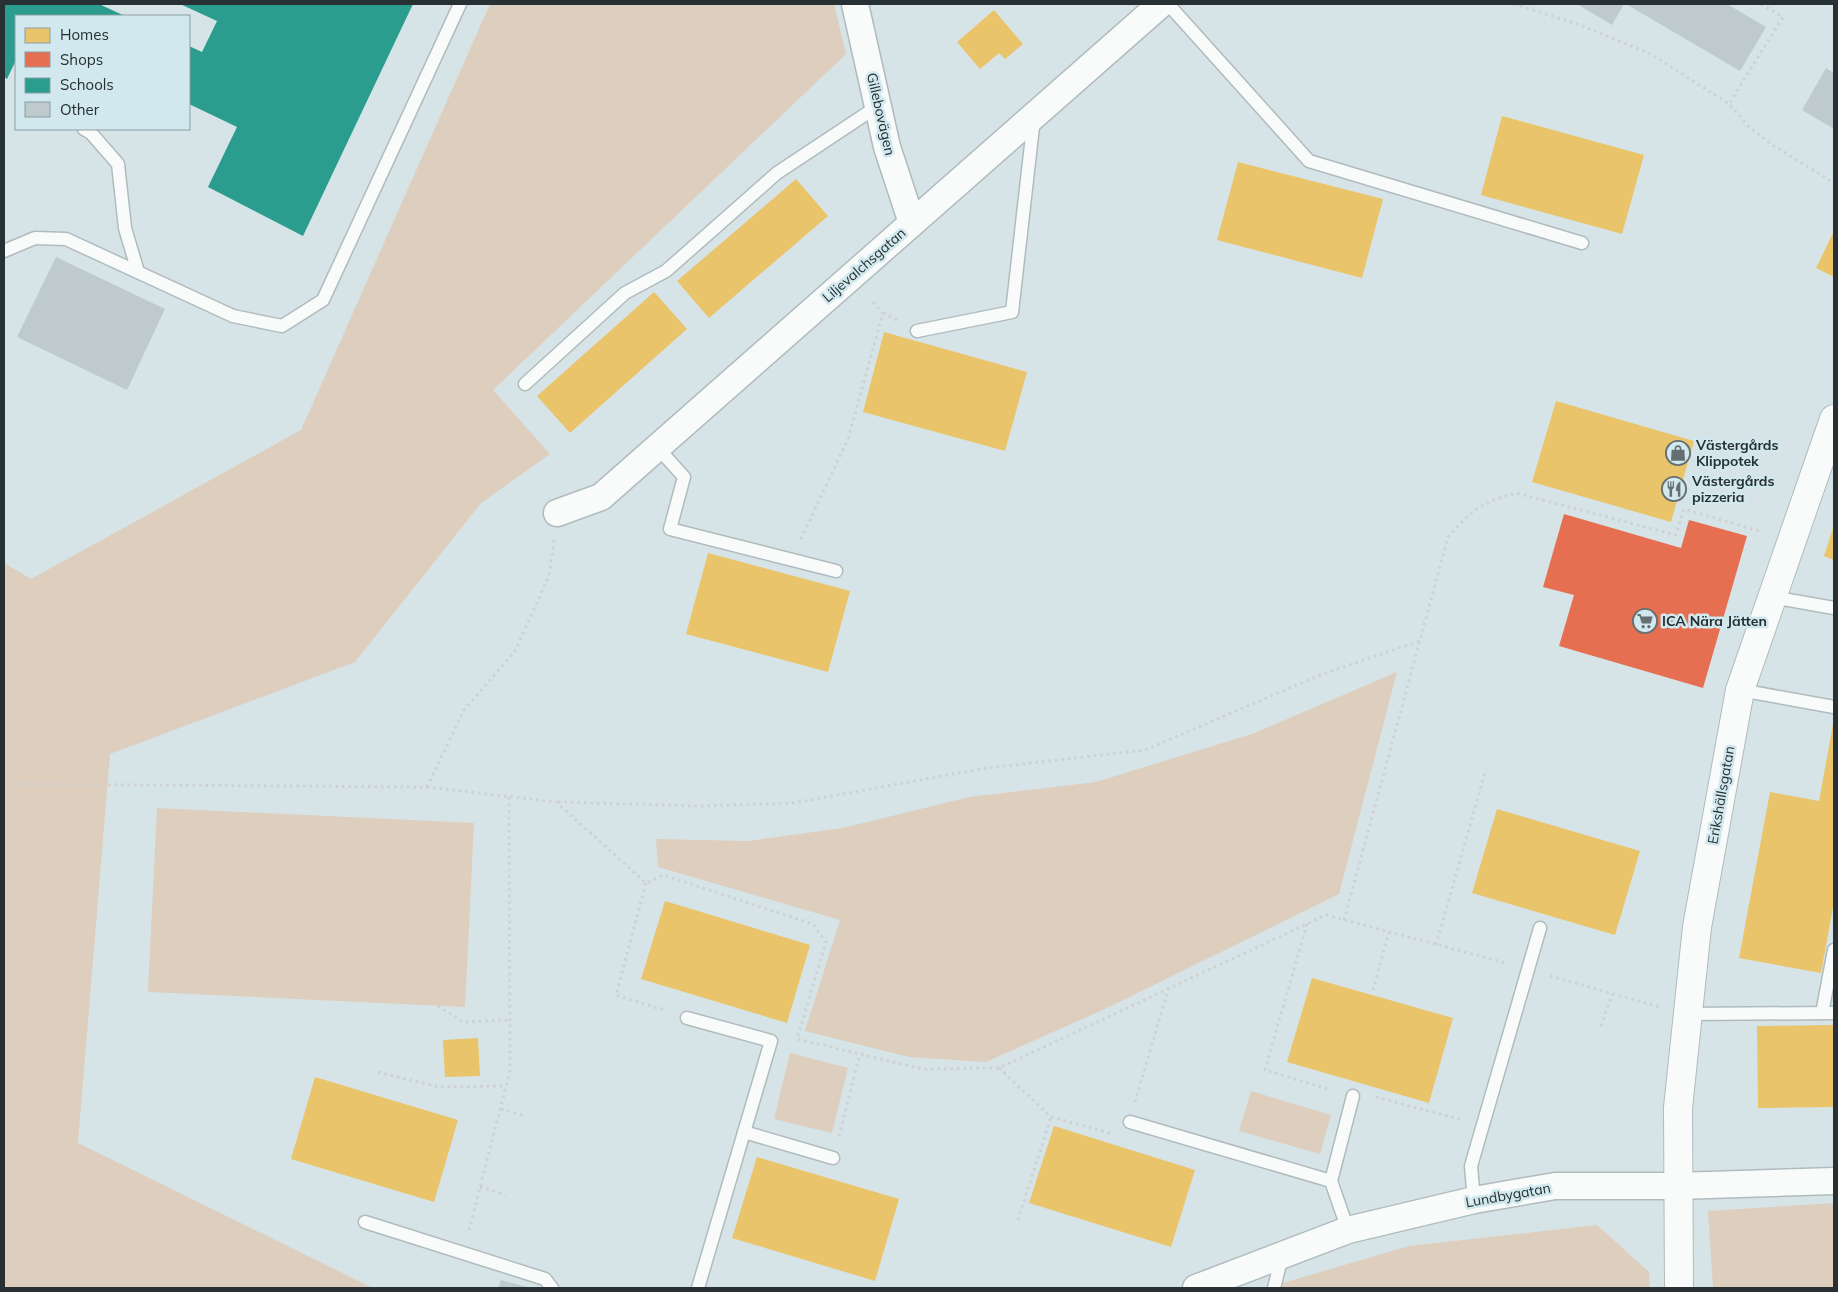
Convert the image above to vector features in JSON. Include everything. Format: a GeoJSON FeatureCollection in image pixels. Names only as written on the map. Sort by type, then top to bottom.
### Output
{"type":"FeatureCollection","features":[{"type":"Feature","properties":{"kind":"street","name":"Gillebovägen"},"geometry":{"type":"LineString","coordinates":[[855,4],[887,147],[912,223]]}},
{"type":"Feature","properties":{"kind":"street","name":"Liljevalchsgatan"},"geometry":{"type":"LineString","coordinates":[[557,512],[601,497],[1161,4]]}},
{"type":"Feature","properties":{"kind":"street","name":"Erikshällsgatan"},"geometry":{"type":"LineString","coordinates":[[1679,1288],[1678,1108],[1697,928],[1740,690],[1834,419]]}},
{"type":"Feature","properties":{"kind":"street","name":"Lundbygatan"},"geometry":{"type":"LineString","coordinates":[[1196,1288],[1348,1230],[1474,1200],[1555,1186],[1677,1186],[1834,1181]]}},
{"type":"Feature","properties":{"kind":"lane"},"geometry":{"type":"LineString","coordinates":[[4,251],[35,238],[66,239],[233,316],[282,326],[323,300],[460,4]]}},
{"type":"Feature","properties":{"kind":"lane"},"geometry":{"type":"LineString","coordinates":[[1168,4],[1309,161],[1582,243]]}},
{"type":"Feature","properties":{"kind":"lane"},"geometry":{"type":"LineString","coordinates":[[525,384],[625,293],[666,272],[778,174],[878,106]]}},
{"type":"Feature","properties":{"kind":"lane"},"geometry":{"type":"LineString","coordinates":[[917,330],[1012,312],[1034,116]]}},
{"type":"Feature","properties":{"kind":"lane"},"geometry":{"type":"LineString","coordinates":[[86,130],[91,133],[118,164],[125,228],[138,272]]}},
{"type":"Feature","properties":{"kind":"lane"},"geometry":{"type":"LineString","coordinates":[[657,448],[684,478],[670,529],[836,571]]}},
{"type":"Feature","properties":{"kind":"lane"},"geometry":{"type":"LineString","coordinates":[[1772,597],[1834,608]]}},
{"type":"Feature","properties":{"kind":"lane"},"geometry":{"type":"LineString","coordinates":[[1740,690],[1834,706]]}},
{"type":"Feature","properties":{"kind":"lane"},"geometry":{"type":"LineString","coordinates":[[1474,1200],[1471,1166],[1540,928]]}},
{"type":"Feature","properties":{"kind":"lane"},"geometry":{"type":"LineString","coordinates":[[1687,1014],[1828,1013],[1834,950]]}},
{"type":"Feature","properties":{"kind":"lane"},"geometry":{"type":"LineString","coordinates":[[688,1018],[771,1041],[698,1288]]}},
{"type":"Feature","properties":{"kind":"lane"},"geometry":{"type":"LineString","coordinates":[[1348,1230],[1331,1181],[1353,1096]]}},
{"type":"Feature","properties":{"kind":"lane"},"geometry":{"type":"LineString","coordinates":[[1130,1122],[1331,1181]]}},
{"type":"Feature","properties":{"kind":"lane"},"geometry":{"type":"LineString","coordinates":[[744,1132],[833,1158]]}},
{"type":"Feature","properties":{"kind":"lane"},"geometry":{"type":"LineString","coordinates":[[366,1222],[545,1279],[552,1288]]}},
{"type":"Feature","properties":{"kind":"lane"},"geometry":{"type":"LineString","coordinates":[[1274,1288],[1282,1256]]}},
{"type":"Feature","properties":{"kind":"path"},"geometry":{"type":"LineString","coordinates":[[1514,4],[1580,25],[1651,54],[1729,104],[1749,127],[1771,144],[1834,183]]}},
{"type":"Feature","properties":{"kind":"path"},"geometry":{"type":"LineString","coordinates":[[1729,104],[1783,17],[1761,4]]}},
{"type":"Feature","properties":{"kind":"path"},"geometry":{"type":"LineString","coordinates":[[791,560],[848,439],[882,312],[850,277]]}},
{"type":"Feature","properties":{"kind":"path"},"geometry":{"type":"LineString","coordinates":[[1344,920],[1448,537],[1469,513],[1491,500],[1516,493],[1676,535],[1684,510],[1760,531]]}},
{"type":"Feature","properties":{"kind":"path"},"geometry":{"type":"LineString","coordinates":[[427,787],[464,710],[515,651],[549,576],[557,512]]}},
{"type":"Feature","properties":{"kind":"path"},"geometry":{"type":"LineString","coordinates":[[4,784],[427,787],[556,802],[701,806],[793,803],[987,768],[1145,750],[1320,675],[1420,641]]}},
{"type":"Feature","properties":{"kind":"path"},"geometry":{"type":"LineString","coordinates":[[1436,945],[1486,769]]}},
{"type":"Feature","properties":{"kind":"path"},"geometry":{"type":"LineString","coordinates":[[463,1253],[510,1071],[509,796]]}},
{"type":"Feature","properties":{"kind":"path"},"geometry":{"type":"LineString","coordinates":[[556,802],[646,883]]}},
{"type":"Feature","properties":{"kind":"path"},"geometry":{"type":"LineString","coordinates":[[688,1018],[616,995],[646,883],[663,875],[813,924],[826,942],[797,1039],[922,1069],[999,1068],[1326,915],[1687,1014]]}},
{"type":"Feature","properties":{"kind":"path"},"geometry":{"type":"LineString","coordinates":[[1307,924],[1265,1070],[1353,1096],[1371,1095],[1482,1125]]}},
{"type":"Feature","properties":{"kind":"path"},"geometry":{"type":"LineString","coordinates":[[1373,990],[1390,932]]}},
{"type":"Feature","properties":{"kind":"path"},"geometry":{"type":"LineString","coordinates":[[999,1068],[1051,1117],[1109,1134],[1130,1122],[1168,989]]}},
{"type":"Feature","properties":{"kind":"path"},"geometry":{"type":"LineString","coordinates":[[1601,1026],[1612,994]]}},
{"type":"Feature","properties":{"kind":"path"},"geometry":{"type":"LineString","coordinates":[[438,1006],[463,1022],[509,1020]]}},
{"type":"Feature","properties":{"kind":"path"},"geometry":{"type":"LineString","coordinates":[[833,1158],[860,1054]]}},
{"type":"Feature","properties":{"kind":"path"},"geometry":{"type":"LineString","coordinates":[[378,1072],[439,1087],[506,1086]]}},
{"type":"Feature","properties":{"kind":"path"},"geometry":{"type":"LineString","coordinates":[[501,1109],[526,1116]]}},
{"type":"Feature","properties":{"kind":"path"},"geometry":{"type":"LineString","coordinates":[[1018,1220],[1051,1117]]}},
{"type":"Feature","properties":{"kind":"path"},"geometry":{"type":"LineString","coordinates":[[480,1187],[506,1194]]}},
{"type":"Feature","properties":{"kind":"shaded area"},"geometry":{"type":"Polygon","coordinates":[[[490,4],[834,4],[846,54],[493,390],[550,454],[481,503],[355,662],[110,754],[78,1143],[373,1288],[4,1288],[4,563],[31,579],[301,430],[490,4]]]}},
{"type":"Feature","properties":{"kind":"shaded area"},"geometry":{"type":"Polygon","coordinates":[[[1397,672],[1339,894],[1107,1008],[986,1062],[909,1057],[805,1031],[840,920],[658,867],[656,839],[748,841],[843,828],[969,797],[1096,782],[1252,734],[1397,672]]]}},
{"type":"Feature","properties":{"kind":"shaded area"},"geometry":{"type":"Polygon","coordinates":[[[157,808],[474,823],[465,1007],[148,992],[157,808]]]}},
{"type":"Feature","properties":{"kind":"shaded area"},"geometry":{"type":"Polygon","coordinates":[[[790,1053],[848,1068],[832,1133],[774,1119],[790,1053]]]}},
{"type":"Feature","properties":{"kind":"shaded area"},"geometry":{"type":"Polygon","coordinates":[[[1251,1091],[1331,1115],[1320,1154],[1239,1131],[1251,1091]]]}},
{"type":"Feature","properties":{"kind":"shaded area"},"geometry":{"type":"Polygon","coordinates":[[[1834,1203],[1834,1288],[1713,1288],[1708,1211],[1834,1203]]]}},
{"type":"Feature","properties":{"kind":"shaded area"},"geometry":{"type":"Polygon","coordinates":[[[1597,1225],[1649,1272],[1650,1288],[1266,1288],[1409,1246],[1597,1225]]]}},
{"type":"Feature","properties":{"kind":"building: Homes"},"geometry":{"type":"Polygon","coordinates":[[[994,10],[1023,44],[1005,59],[999,53],[980,69],[957,42],[994,10]]]}},
{"type":"Feature","properties":{"kind":"building: Homes"},"geometry":{"type":"Polygon","coordinates":[[[1502,116],[1644,155],[1622,234],[1481,195],[1502,116]]]}},
{"type":"Feature","properties":{"kind":"building: Homes"},"geometry":{"type":"Polygon","coordinates":[[[1238,162],[1383,199],[1362,278],[1217,240],[1238,162]]]}},
{"type":"Feature","properties":{"kind":"building: Homes"},"geometry":{"type":"Polygon","coordinates":[[[796,179],[828,216],[709,318],[677,281],[796,179]]]}},
{"type":"Feature","properties":{"kind":"building: Homes"},"geometry":{"type":"Polygon","coordinates":[[[1834,231],[1834,277],[1816,268],[1834,231]]]}},
{"type":"Feature","properties":{"kind":"building: Homes"},"geometry":{"type":"Polygon","coordinates":[[[654,292],[687,329],[570,433],[537,396],[654,292]]]}},
{"type":"Feature","properties":{"kind":"building: Homes"},"geometry":{"type":"Polygon","coordinates":[[[884,332],[1027,372],[1005,451],[863,412],[884,332]]]}},
{"type":"Feature","properties":{"kind":"building: Homes"},"geometry":{"type":"Polygon","coordinates":[[[1556,401],[1694,441],[1671,522],[1532,482],[1556,401]]]}},
{"type":"Feature","properties":{"kind":"building: Homes"},"geometry":{"type":"Polygon","coordinates":[[[1834,525],[1834,560],[1824,556],[1834,525]]]}},
{"type":"Feature","properties":{"kind":"building: Homes"},"geometry":{"type":"Polygon","coordinates":[[[708,553],[850,591],[828,672],[686,634],[708,553]]]}},
{"type":"Feature","properties":{"kind":"building: Homes"},"geometry":{"type":"Polygon","coordinates":[[[1833,724],[1834,902],[1821,973],[1739,958],[1770,792],[1819,801],[1833,724]]]}},
{"type":"Feature","properties":{"kind":"building: Homes"},"geometry":{"type":"Polygon","coordinates":[[[1497,809],[1640,851],[1615,935],[1472,893],[1497,809]]]}},
{"type":"Feature","properties":{"kind":"building: Homes"},"geometry":{"type":"Polygon","coordinates":[[[665,901],[810,945],[787,1023],[641,979],[665,901]]]}},
{"type":"Feature","properties":{"kind":"building: Homes"},"geometry":{"type":"Polygon","coordinates":[[[1312,978],[1453,1018],[1429,1103],[1287,1062],[1312,978]]]}},
{"type":"Feature","properties":{"kind":"building: Homes"},"geometry":{"type":"Polygon","coordinates":[[[1834,1025],[1834,1107],[1758,1108],[1757,1026],[1834,1025]]]}},
{"type":"Feature","properties":{"kind":"building: Homes"},"geometry":{"type":"Polygon","coordinates":[[[478,1038],[480,1076],[445,1077],[443,1040],[478,1038]]]}},
{"type":"Feature","properties":{"kind":"building: Homes"},"geometry":{"type":"Polygon","coordinates":[[[315,1077],[458,1120],[434,1202],[291,1159],[315,1077]]]}},
{"type":"Feature","properties":{"kind":"building: Homes"},"geometry":{"type":"Polygon","coordinates":[[[1054,1126],[1195,1170],[1171,1247],[1029,1203],[1054,1126]]]}},
{"type":"Feature","properties":{"kind":"building: Homes"},"geometry":{"type":"Polygon","coordinates":[[[757,1157],[899,1199],[875,1281],[732,1238],[757,1157]]]}},
{"type":"Feature","properties":{"kind":"building: Shops","name":"ICA Nära Jätten"},"geometry":{"type":"Polygon","coordinates":[[[1564,514],[1681,548],[1689,520],[1747,536],[1703,688],[1559,646],[1574,595],[1543,587],[1564,514]]]}},
{"type":"Feature","properties":{"kind":"building: Schools"},"geometry":{"type":"Polygon","coordinates":[[[4,4],[99,4],[123,15],[15,15],[15,62],[7,79],[4,77],[4,4]]]}},
{"type":"Feature","properties":{"kind":"building: Schools"},"geometry":{"type":"Polygon","coordinates":[[[180,4],[413,4],[303,236],[208,187],[237,127],[190,104],[190,46],[202,52],[217,21],[180,4]]]}},
{"type":"Feature","properties":{"kind":"building: Other"},"geometry":{"type":"Polygon","coordinates":[[[1577,4],[1624,4],[1612,25],[1577,4]]]}},
{"type":"Feature","properties":{"kind":"building: Other"},"geometry":{"type":"Polygon","coordinates":[[[1626,4],[1727,4],[1766,27],[1740,71],[1626,4]]]}},
{"type":"Feature","properties":{"kind":"building: Other"},"geometry":{"type":"Polygon","coordinates":[[[1826,68],[1834,73],[1834,129],[1802,110],[1826,68]]]}},
{"type":"Feature","properties":{"kind":"building: Other"},"geometry":{"type":"Polygon","coordinates":[[[56,257],[165,309],[127,390],[17,337],[56,257]]]}},
{"type":"Feature","properties":{"kind":"building: Other"},"geometry":{"type":"Polygon","coordinates":[[[501,1280],[531,1288],[498,1288],[501,1280]]]}},
{"type":"Feature","properties":{"kind":"place","name":"Västergårds Klippotek"},"geometry":{"type":"Point","coordinates":[1678,453]}},
{"type":"Feature","properties":{"kind":"place","name":"Västergårds pizzeria"},"geometry":{"type":"Point","coordinates":[1674,489]}},
{"type":"Feature","properties":{"kind":"place","name":"ICA Nära Jätten"},"geometry":{"type":"Point","coordinates":[1645,621]}}]}
